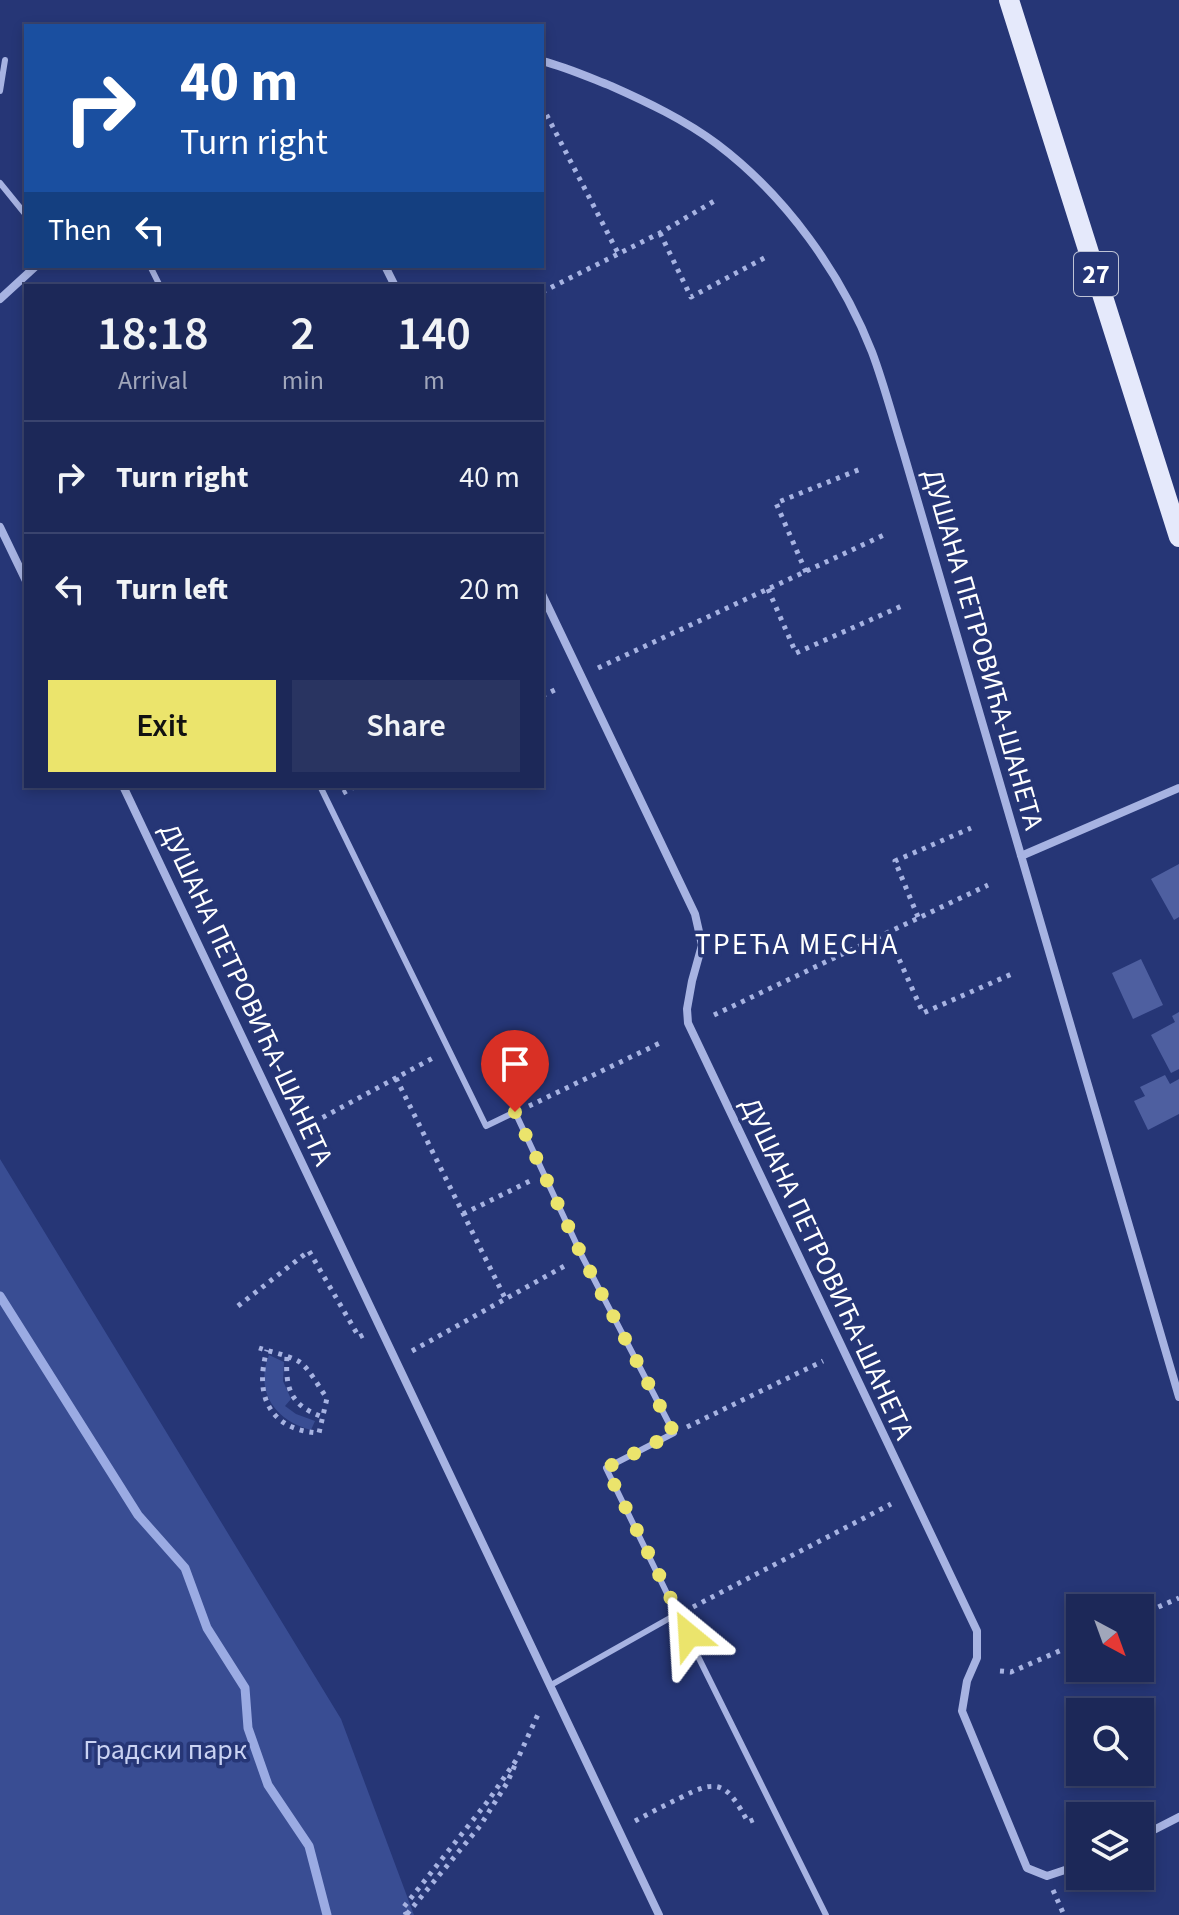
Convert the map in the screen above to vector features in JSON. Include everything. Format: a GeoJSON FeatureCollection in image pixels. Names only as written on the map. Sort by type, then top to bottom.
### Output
{"type":"FeatureCollection","features":[{"type":"Feature","properties":{"kind":"main road","name":"27"},"geometry":{"type":"LineString","coordinates":[[1009,0],[1179,537]]}},
{"type":"Feature","properties":{"kind":"street","name":"ДУШАНА ПЕТРОВИЋА-ШАНЕТА"},"geometry":{"type":"LineString","coordinates":[[544,62],[648,102],[717,144],[779,202],[837,280],[872,353],[1179,1397]]}},
{"type":"Feature","properties":{"kind":"street"},"geometry":{"type":"LineString","coordinates":[[0,299],[34,268]]}},
{"type":"Feature","properties":{"kind":"street"},"geometry":{"type":"LineString","coordinates":[[0,527],[24,577]]}},
{"type":"Feature","properties":{"kind":"street","name":"ДУШАНА ПЕТРОВИЋА-ШАНЕТА"},"geometry":{"type":"LineString","coordinates":[[544,598],[695,914],[702,945],[692,981],[688,1023],[977,1631],[977,1658],[967,1681],[962,1711],[1027,1868],[1047,1876],[1066,1870]]}},
{"type":"Feature","properties":{"kind":"street","name":"ДУШАНА ПЕТРОВИЋА-ШАНЕТА"},"geometry":{"type":"LineString","coordinates":[[124,788],[659,1915]]}},
{"type":"Feature","properties":{"kind":"street"},"geometry":{"type":"LineString","coordinates":[[1021,856],[1179,788]]}},
{"type":"Feature","properties":{"kind":"street"},"geometry":{"type":"LineString","coordinates":[[1154,1830],[1179,1817]]}},
{"type":"Feature","properties":{"kind":"lane"},"geometry":{"type":"LineString","coordinates":[[0,91],[5,60]]}},
{"type":"Feature","properties":{"kind":"lane"},"geometry":{"type":"LineString","coordinates":[[0,183],[24,213]]}},
{"type":"Feature","properties":{"kind":"lane"},"geometry":{"type":"LineString","coordinates":[[321,788],[486,1126],[515,1112],[582,1256],[674,1433],[606,1468],[826,1915]]}},
{"type":"Feature","properties":{"kind":"lane"},"geometry":{"type":"LineString","coordinates":[[551,1685],[677,1614]]}},
{"type":"Feature","properties":{"kind":"path"},"geometry":{"type":"LineString","coordinates":[[544,110],[619,255]]}},
{"type":"Feature","properties":{"kind":"path"},"geometry":{"type":"LineString","coordinates":[[544,291],[619,255],[716,200]]}},
{"type":"Feature","properties":{"kind":"path"},"geometry":{"type":"LineString","coordinates":[[660,233],[691,297],[768,256]]}},
{"type":"Feature","properties":{"kind":"path"},"geometry":{"type":"LineString","coordinates":[[806,572],[776,503],[863,468]]}},
{"type":"Feature","properties":{"kind":"path"},"geometry":{"type":"LineString","coordinates":[[597,668],[884,535]]}},
{"type":"Feature","properties":{"kind":"path"},"geometry":{"type":"LineString","coordinates":[[768,589],[796,653],[904,605]]}},
{"type":"Feature","properties":{"kind":"path"},"geometry":{"type":"LineString","coordinates":[[544,695],[559,688]]}},
{"type":"Feature","properties":{"kind":"path"},"geometry":{"type":"LineString","coordinates":[[918,917],[895,861],[971,828]]}},
{"type":"Feature","properties":{"kind":"path"},"geometry":{"type":"LineString","coordinates":[[714,1015],[988,885]]}},
{"type":"Feature","properties":{"kind":"path"},"geometry":{"type":"LineString","coordinates":[[887,932],[923,1013],[1014,973]]}},
{"type":"Feature","properties":{"kind":"path"},"geometry":{"type":"LineString","coordinates":[[515,1112],[662,1042]]}},
{"type":"Feature","properties":{"kind":"path"},"geometry":{"type":"LineString","coordinates":[[304,1128],[448,1049]]}},
{"type":"Feature","properties":{"kind":"path"},"geometry":{"type":"LineString","coordinates":[[396,1078],[505,1298]]}},
{"type":"Feature","properties":{"kind":"path"},"geometry":{"type":"LineString","coordinates":[[463,1214],[544,1174]]}},
{"type":"Feature","properties":{"kind":"path"},"geometry":{"type":"LineString","coordinates":[[238,1306],[309,1251],[359,1337],[380,1325]]}},
{"type":"Feature","properties":{"kind":"path"},"geometry":{"type":"LineString","coordinates":[[410,1352],[582,1256]]}},
{"type":"Feature","properties":{"kind":"path"},"geometry":{"type":"LineString","coordinates":[[259,1348],[267,1350],[300,1361],[327,1398],[319,1433],[290,1426],[274,1415],[266,1402],[260,1377],[267,1350]]}},
{"type":"Feature","properties":{"kind":"path"},"geometry":{"type":"LineString","coordinates":[[287,1357],[287,1386],[293,1398],[310,1413],[323,1417]]}},
{"type":"Feature","properties":{"kind":"path"},"geometry":{"type":"LineString","coordinates":[[674,1433],[823,1361]]}},
{"type":"Feature","properties":{"kind":"path"},"geometry":{"type":"LineString","coordinates":[[677,1614],[891,1504]]}},
{"type":"Feature","properties":{"kind":"path"},"geometry":{"type":"LineString","coordinates":[[1154,1609],[1179,1598]]}},
{"type":"Feature","properties":{"kind":"path"},"geometry":{"type":"LineString","coordinates":[[1000,1671],[1011,1672],[1066,1648]]}},
{"type":"Feature","properties":{"kind":"path"},"geometry":{"type":"LineString","coordinates":[[406,1914],[403,1908],[461,1838],[519,1756],[551,1685]]}},
{"type":"Feature","properties":{"kind":"path"},"geometry":{"type":"LineString","coordinates":[[631,1823],[704,1785],[718,1786],[732,1796],[748,1822],[775,1810]]}},
{"type":"Feature","properties":{"kind":"green space","name":"Градски парк"},"geometry":{"type":"Polygon","coordinates":[[[0,1159],[341,1719],[414,1915],[0,1915],[0,1159]]]}},
{"type":"Feature","properties":{"kind":"green space"},"geometry":{"type":"Polygon","coordinates":[[[269,1355],[284,1362],[283,1381],[291,1399],[285,1406],[315,1421],[311,1430],[288,1420],[271,1403],[264,1381],[269,1355]]]}},
{"type":"Feature","properties":{"kind":"building"},"geometry":{"type":"Polygon","coordinates":[[[1179,864],[1179,917],[1174,920],[1151,879],[1179,864]]]}},
{"type":"Feature","properties":{"kind":"building"},"geometry":{"type":"Polygon","coordinates":[[[1141,959],[1163,1005],[1133,1019],[1112,973],[1141,959]]]}},
{"type":"Feature","properties":{"kind":"building"},"geometry":{"type":"Polygon","coordinates":[[[1179,1012],[1179,1069],[1171,1073],[1151,1035],[1175,1022],[1172,1016],[1179,1012]]]}},
{"type":"Feature","properties":{"kind":"building"},"geometry":{"type":"Polygon","coordinates":[[[1165,1075],[1170,1084],[1179,1079],[1179,1114],[1148,1130],[1134,1101],[1145,1096],[1140,1087],[1165,1075]]]}},
{"type":"Feature","properties":{"kind":"waterway"},"geometry":{"type":"LineString","coordinates":[[0,1296],[138,1515],[185,1568],[207,1628],[245,1688],[248,1728],[268,1785],[309,1846],[327,1915]]}},
{"type":"Feature","properties":{"kind":"district","name":"ТРЕЋА МЕСНА"},"geometry":{"type":"Point","coordinates":[797,944]}},
{"type":"Feature","properties":{"kind":"route"},"geometry":{"type":"LineString","coordinates":[[515,1112],[582,1256],[674,1433],[606,1468],[689,1635]]}}]}
